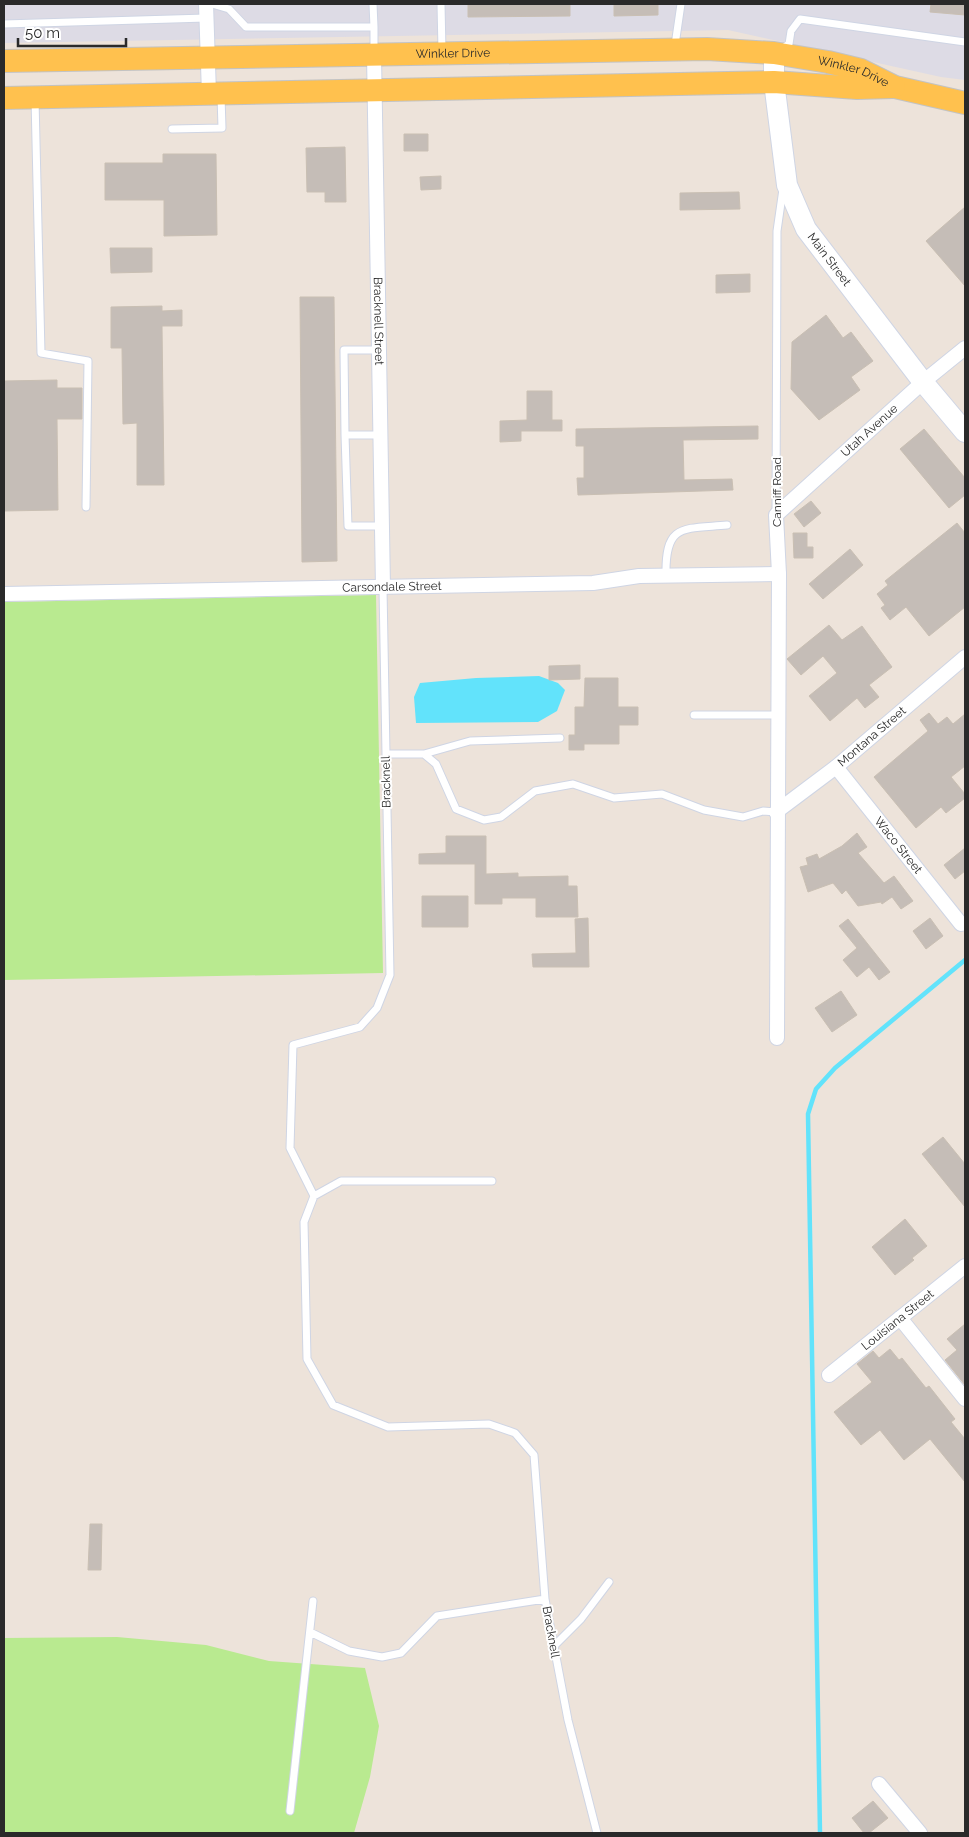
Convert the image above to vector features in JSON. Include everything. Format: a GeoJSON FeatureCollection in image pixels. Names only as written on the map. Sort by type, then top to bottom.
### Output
{"type":"FeatureCollection","features":[{"type":"Feature","properties":{"kind":"main road","name":"Winkler Drive"},"geometry":{"type":"LineString","coordinates":[[4,61],[707,48],[774,53],[861,70],[895,87],[965,103]]}},
{"type":"Feature","properties":{"kind":"main road"},"geometry":{"type":"LineString","coordinates":[[33,61],[35,98]]}},
{"type":"Feature","properties":{"kind":"main road","name":"Winkler Drive"},"geometry":{"type":"LineString","coordinates":[[4,98],[774,82],[857,88],[895,87]]}},
{"type":"Feature","properties":{"kind":"street"},"geometry":{"type":"LineString","coordinates":[[206,4],[207,58],[215,94]]}},
{"type":"Feature","properties":{"kind":"street","name":"Main Street"},"geometry":{"type":"LineString","coordinates":[[774,53],[774,82],[785,173],[794,205],[806,228],[923,382],[965,432]]}},
{"type":"Feature","properties":{"kind":"street","name":"Bracknell Street"},"geometry":{"type":"LineString","coordinates":[[374,55],[382,588]]}},
{"type":"Feature","properties":{"kind":"street","name":"Utah Avenue"},"geometry":{"type":"LineString","coordinates":[[776,515],[923,382],[965,348]]}},
{"type":"Feature","properties":{"kind":"street","name":"Canniff Road"},"geometry":{"type":"LineString","coordinates":[[776,515],[779,574],[776,812],[777,1038]]}},
{"type":"Feature","properties":{"kind":"street","name":"Carsondale Street"},"geometry":{"type":"LineString","coordinates":[[4,594],[592,584],[639,576],[779,574]]}},
{"type":"Feature","properties":{"kind":"street","name":"Montana Street"},"geometry":{"type":"LineString","coordinates":[[776,812],[836,766],[965,657]]}},
{"type":"Feature","properties":{"kind":"street","name":"Waco Street"},"geometry":{"type":"LineString","coordinates":[[836,766],[961,924]]}},
{"type":"Feature","properties":{"kind":"street","name":"Louisiana Street"},"geometry":{"type":"LineString","coordinates":[[829,1375],[965,1266]]}},
{"type":"Feature","properties":{"kind":"street"},"geometry":{"type":"LineString","coordinates":[[900,1318],[965,1399]]}},
{"type":"Feature","properties":{"kind":"street"},"geometry":{"type":"LineString","coordinates":[[879,1784],[920,1833]]}},
{"type":"Feature","properties":{"kind":"lane"},"geometry":{"type":"LineString","coordinates":[[212,4],[228,9],[242,24],[252,28],[374,27]]}},
{"type":"Feature","properties":{"kind":"lane"},"geometry":{"type":"LineString","coordinates":[[373,4],[374,55]]}},
{"type":"Feature","properties":{"kind":"lane"},"geometry":{"type":"LineString","coordinates":[[441,4],[442,54]]}},
{"type":"Feature","properties":{"kind":"lane"},"geometry":{"type":"LineString","coordinates":[[674,49],[681,4]]}},
{"type":"Feature","properties":{"kind":"lane"},"geometry":{"type":"LineString","coordinates":[[4,24],[206,18]]}},
{"type":"Feature","properties":{"kind":"lane"},"geometry":{"type":"LineString","coordinates":[[774,53],[789,44],[791,31],[800,19],[965,42]]}},
{"type":"Feature","properties":{"kind":"lane"},"geometry":{"type":"LineString","coordinates":[[172,129],[222,128],[215,94]]}},
{"type":"Feature","properties":{"kind":"lane"},"geometry":{"type":"LineString","coordinates":[[35,98],[42,353],[88,361],[86,507]]}},
{"type":"Feature","properties":{"kind":"lane","name":"Canniff Road"},"geometry":{"type":"LineString","coordinates":[[776,515],[777,231],[785,173]]}},
{"type":"Feature","properties":{"kind":"lane"},"geometry":{"type":"LineString","coordinates":[[379,350],[344,350],[348,526],[381,526]]}},
{"type":"Feature","properties":{"kind":"lane"},"geometry":{"type":"LineString","coordinates":[[345,434],[380,435]]}},
{"type":"Feature","properties":{"kind":"lane"},"geometry":{"type":"LineString","coordinates":[[666,575],[667,549],[670,539],[674,535],[689,528],[726,525]]}},
{"type":"Feature","properties":{"kind":"lane","name":"Bracknell"},"geometry":{"type":"LineString","coordinates":[[382,588],[390,975],[377,1008],[360,1027],[293,1045],[290,1148],[314,1196],[304,1222],[307,1359],[333,1405],[388,1427],[489,1424],[515,1433],[534,1455],[545,1598],[568,1720],[597,1833]]}},
{"type":"Feature","properties":{"kind":"lane"},"geometry":{"type":"LineString","coordinates":[[694,715],[777,715]]}},
{"type":"Feature","properties":{"kind":"lane"},"geometry":{"type":"LineString","coordinates":[[386,754],[424,754],[470,742],[560,738]]}},
{"type":"Feature","properties":{"kind":"lane"},"geometry":{"type":"LineString","coordinates":[[424,754],[436,764],[456,809],[484,820],[501,818],[535,791],[573,784],[614,798],[662,794],[704,810],[744,817],[764,812],[776,812]]}},
{"type":"Feature","properties":{"kind":"lane"},"geometry":{"type":"LineString","coordinates":[[314,1196],[341,1181],[492,1181]]}},
{"type":"Feature","properties":{"kind":"lane"},"geometry":{"type":"LineString","coordinates":[[554,1646],[581,1619],[609,1582]]}},
{"type":"Feature","properties":{"kind":"lane"},"geometry":{"type":"LineString","coordinates":[[310,1632],[349,1651],[382,1657],[401,1653],[437,1616],[545,1598]]}},
{"type":"Feature","properties":{"kind":"lane"},"geometry":{"type":"LineString","coordinates":[[290,1812],[313,1601]]}},
{"type":"Feature","properties":{"kind":"shaded area"},"geometry":{"type":"Polygon","coordinates":[[[4,4],[965,4],[965,80],[941,77],[728,30],[4,43],[4,4]]]}},
{"type":"Feature","properties":{"kind":"green space"},"geometry":{"type":"Polygon","coordinates":[[[376,595],[383,973],[4,980],[4,602],[376,595]]]}},
{"type":"Feature","properties":{"kind":"green space"},"geometry":{"type":"Polygon","coordinates":[[[117,1637],[206,1645],[269,1661],[365,1668],[379,1726],[370,1777],[354,1833],[4,1833],[4,1638],[117,1637]]]}},
{"type":"Feature","properties":{"kind":"water"},"geometry":{"type":"Polygon","coordinates":[[[539,676],[558,683],[565,690],[557,711],[538,722],[416,723],[414,697],[420,683],[476,678],[539,676]]]}},
{"type":"Feature","properties":{"kind":"building"},"geometry":{"type":"Polygon","coordinates":[[[468,4],[570,4],[570,16],[468,17],[468,4]]]}},
{"type":"Feature","properties":{"kind":"building"},"geometry":{"type":"Polygon","coordinates":[[[614,4],[658,4],[658,15],[614,16],[614,4]]]}},
{"type":"Feature","properties":{"kind":"building"},"geometry":{"type":"Polygon","coordinates":[[[931,4],[965,4],[965,15],[930,12],[931,4]]]}},
{"type":"Feature","properties":{"kind":"building"},"geometry":{"type":"Polygon","coordinates":[[[404,134],[428,134],[428,151],[404,151],[404,134]]]}},
{"type":"Feature","properties":{"kind":"building"},"geometry":{"type":"Polygon","coordinates":[[[345,147],[346,202],[325,202],[325,192],[307,192],[306,148],[345,147]]]}},
{"type":"Feature","properties":{"kind":"building"},"geometry":{"type":"Polygon","coordinates":[[[163,154],[216,154],[217,235],[164,236],[164,200],[105,200],[105,163],[163,163],[163,154]]]}},
{"type":"Feature","properties":{"kind":"building"},"geometry":{"type":"Polygon","coordinates":[[[441,176],[441,189],[421,190],[420,177],[441,176]]]}},
{"type":"Feature","properties":{"kind":"building"},"geometry":{"type":"Polygon","coordinates":[[[739,192],[740,209],[680,210],[680,193],[739,192]]]}},
{"type":"Feature","properties":{"kind":"building"},"geometry":{"type":"Polygon","coordinates":[[[965,207],[965,286],[926,241],[965,207]]]}},
{"type":"Feature","properties":{"kind":"building"},"geometry":{"type":"Polygon","coordinates":[[[110,248],[152,248],[152,272],[111,273],[110,248]]]}},
{"type":"Feature","properties":{"kind":"building"},"geometry":{"type":"Polygon","coordinates":[[[750,274],[750,292],[716,293],[716,275],[750,274]]]}},
{"type":"Feature","properties":{"kind":"building"},"geometry":{"type":"Polygon","coordinates":[[[300,297],[334,297],[337,561],[302,562],[300,297]]]}},
{"type":"Feature","properties":{"kind":"building"},"geometry":{"type":"Polygon","coordinates":[[[162,306],[162,311],[182,310],[182,326],[162,326],[164,485],[137,485],[137,423],[123,424],[122,348],[111,348],[111,307],[162,306]]]}},
{"type":"Feature","properties":{"kind":"building"},"geometry":{"type":"Polygon","coordinates":[[[826,315],[843,338],[851,332],[873,361],[851,377],[860,390],[819,420],[791,389],[792,342],[826,315]]]}},
{"type":"Feature","properties":{"kind":"building"},"geometry":{"type":"Polygon","coordinates":[[[57,380],[57,388],[82,388],[82,419],[57,419],[58,510],[4,511],[4,381],[57,380]]]}},
{"type":"Feature","properties":{"kind":"building"},"geometry":{"type":"Polygon","coordinates":[[[527,391],[552,391],[552,420],[562,420],[562,431],[521,431],[521,441],[500,442],[500,421],[527,420],[527,391]]]}},
{"type":"Feature","properties":{"kind":"building"},"geometry":{"type":"Polygon","coordinates":[[[758,426],[758,439],[683,440],[684,480],[732,479],[733,490],[578,495],[577,478],[584,478],[584,446],[576,446],[576,429],[758,426]]]}},
{"type":"Feature","properties":{"kind":"building"},"geometry":{"type":"Polygon","coordinates":[[[924,429],[965,478],[965,495],[949,508],[900,449],[924,429]]]}},
{"type":"Feature","properties":{"kind":"building"},"geometry":{"type":"Polygon","coordinates":[[[811,501],[821,513],[804,527],[794,514],[811,501]]]}},
{"type":"Feature","properties":{"kind":"building"},"geometry":{"type":"Polygon","coordinates":[[[957,523],[965,533],[965,607],[929,636],[906,607],[890,620],[881,608],[885,605],[877,594],[888,585],[885,581],[957,523]]]}},
{"type":"Feature","properties":{"kind":"building"},"geometry":{"type":"Polygon","coordinates":[[[793,533],[807,533],[807,547],[813,547],[813,558],[794,558],[793,533]]]}},
{"type":"Feature","properties":{"kind":"building"},"geometry":{"type":"Polygon","coordinates":[[[850,549],[863,565],[823,599],[809,584],[850,549]]]}},
{"type":"Feature","properties":{"kind":"building"},"geometry":{"type":"Polygon","coordinates":[[[829,625],[842,640],[862,626],[892,667],[869,685],[879,697],[865,708],[857,698],[830,721],[809,696],[837,673],[823,656],[801,675],[787,659],[829,625]]]}},
{"type":"Feature","properties":{"kind":"building"},"geometry":{"type":"Polygon","coordinates":[[[580,665],[580,679],[549,680],[549,666],[580,665]]]}},
{"type":"Feature","properties":{"kind":"building"},"geometry":{"type":"Polygon","coordinates":[[[585,678],[618,678],[618,707],[638,707],[638,725],[619,725],[619,744],[584,744],[584,750],[569,750],[569,735],[575,735],[575,707],[584,707],[585,678]]]}},
{"type":"Feature","properties":{"kind":"building"},"geometry":{"type":"Polygon","coordinates":[[[929,713],[938,724],[947,717],[953,724],[965,714],[965,766],[951,777],[965,794],[965,798],[946,813],[941,807],[916,828],[874,777],[928,731],[920,720],[929,713]]]}},
{"type":"Feature","properties":{"kind":"building"},"geometry":{"type":"Polygon","coordinates":[[[857,833],[867,847],[858,853],[884,883],[894,876],[913,901],[901,909],[892,897],[882,904],[881,902],[858,906],[846,890],[842,894],[833,883],[808,892],[800,867],[808,865],[806,858],[817,854],[819,859],[842,846],[857,833]]]}},
{"type":"Feature","properties":{"kind":"building"},"geometry":{"type":"Polygon","coordinates":[[[446,836],[486,836],[486,874],[518,873],[518,877],[568,876],[568,886],[577,886],[578,917],[536,917],[536,898],[502,898],[502,904],[475,904],[475,864],[419,864],[419,854],[446,853],[446,836]]]}},
{"type":"Feature","properties":{"kind":"building"},"geometry":{"type":"Polygon","coordinates":[[[965,848],[965,871],[955,879],[944,865],[965,848]]]}},
{"type":"Feature","properties":{"kind":"building"},"geometry":{"type":"Polygon","coordinates":[[[422,896],[468,896],[468,927],[422,927],[422,896]]]}},
{"type":"Feature","properties":{"kind":"building"},"geometry":{"type":"Polygon","coordinates":[[[588,918],[589,967],[533,967],[532,954],[576,953],[575,919],[588,918]]]}},
{"type":"Feature","properties":{"kind":"building"},"geometry":{"type":"Polygon","coordinates":[[[930,918],[943,936],[926,949],[913,931],[930,918]]]}},
{"type":"Feature","properties":{"kind":"building"},"geometry":{"type":"Polygon","coordinates":[[[848,919],[890,972],[879,980],[869,967],[857,977],[843,960],[857,948],[839,926],[848,919]]]}},
{"type":"Feature","properties":{"kind":"building"},"geometry":{"type":"Polygon","coordinates":[[[841,991],[857,1015],[832,1032],[815,1008],[841,991]]]}},
{"type":"Feature","properties":{"kind":"building"},"geometry":{"type":"Polygon","coordinates":[[[943,1137],[965,1164],[965,1207],[922,1154],[943,1137]]]}},
{"type":"Feature","properties":{"kind":"building"},"geometry":{"type":"Polygon","coordinates":[[[905,1219],[927,1246],[912,1258],[914,1260],[895,1275],[872,1247],[905,1219]]]}},
{"type":"Feature","properties":{"kind":"building"},"geometry":{"type":"Polygon","coordinates":[[[965,1324],[965,1385],[945,1360],[957,1350],[947,1339],[965,1324]]]}},
{"type":"Feature","properties":{"kind":"building"},"geometry":{"type":"Polygon","coordinates":[[[890,1349],[899,1360],[902,1358],[926,1388],[929,1386],[955,1419],[951,1422],[965,1439],[965,1482],[930,1439],[904,1460],[880,1430],[861,1445],[834,1412],[872,1382],[857,1364],[873,1351],[879,1358],[890,1349]]]}},
{"type":"Feature","properties":{"kind":"building"},"geometry":{"type":"Polygon","coordinates":[[[90,1524],[102,1524],[101,1570],[88,1570],[90,1524]]]}},
{"type":"Feature","properties":{"kind":"building"},"geometry":{"type":"Polygon","coordinates":[[[873,1801],[888,1818],[869,1833],[864,1833],[852,1818],[873,1801]]]}},
{"type":"Feature","properties":{"kind":"waterway"},"geometry":{"type":"LineString","coordinates":[[820,1833],[808,1114],[816,1089],[835,1068],[965,960]]}}]}
